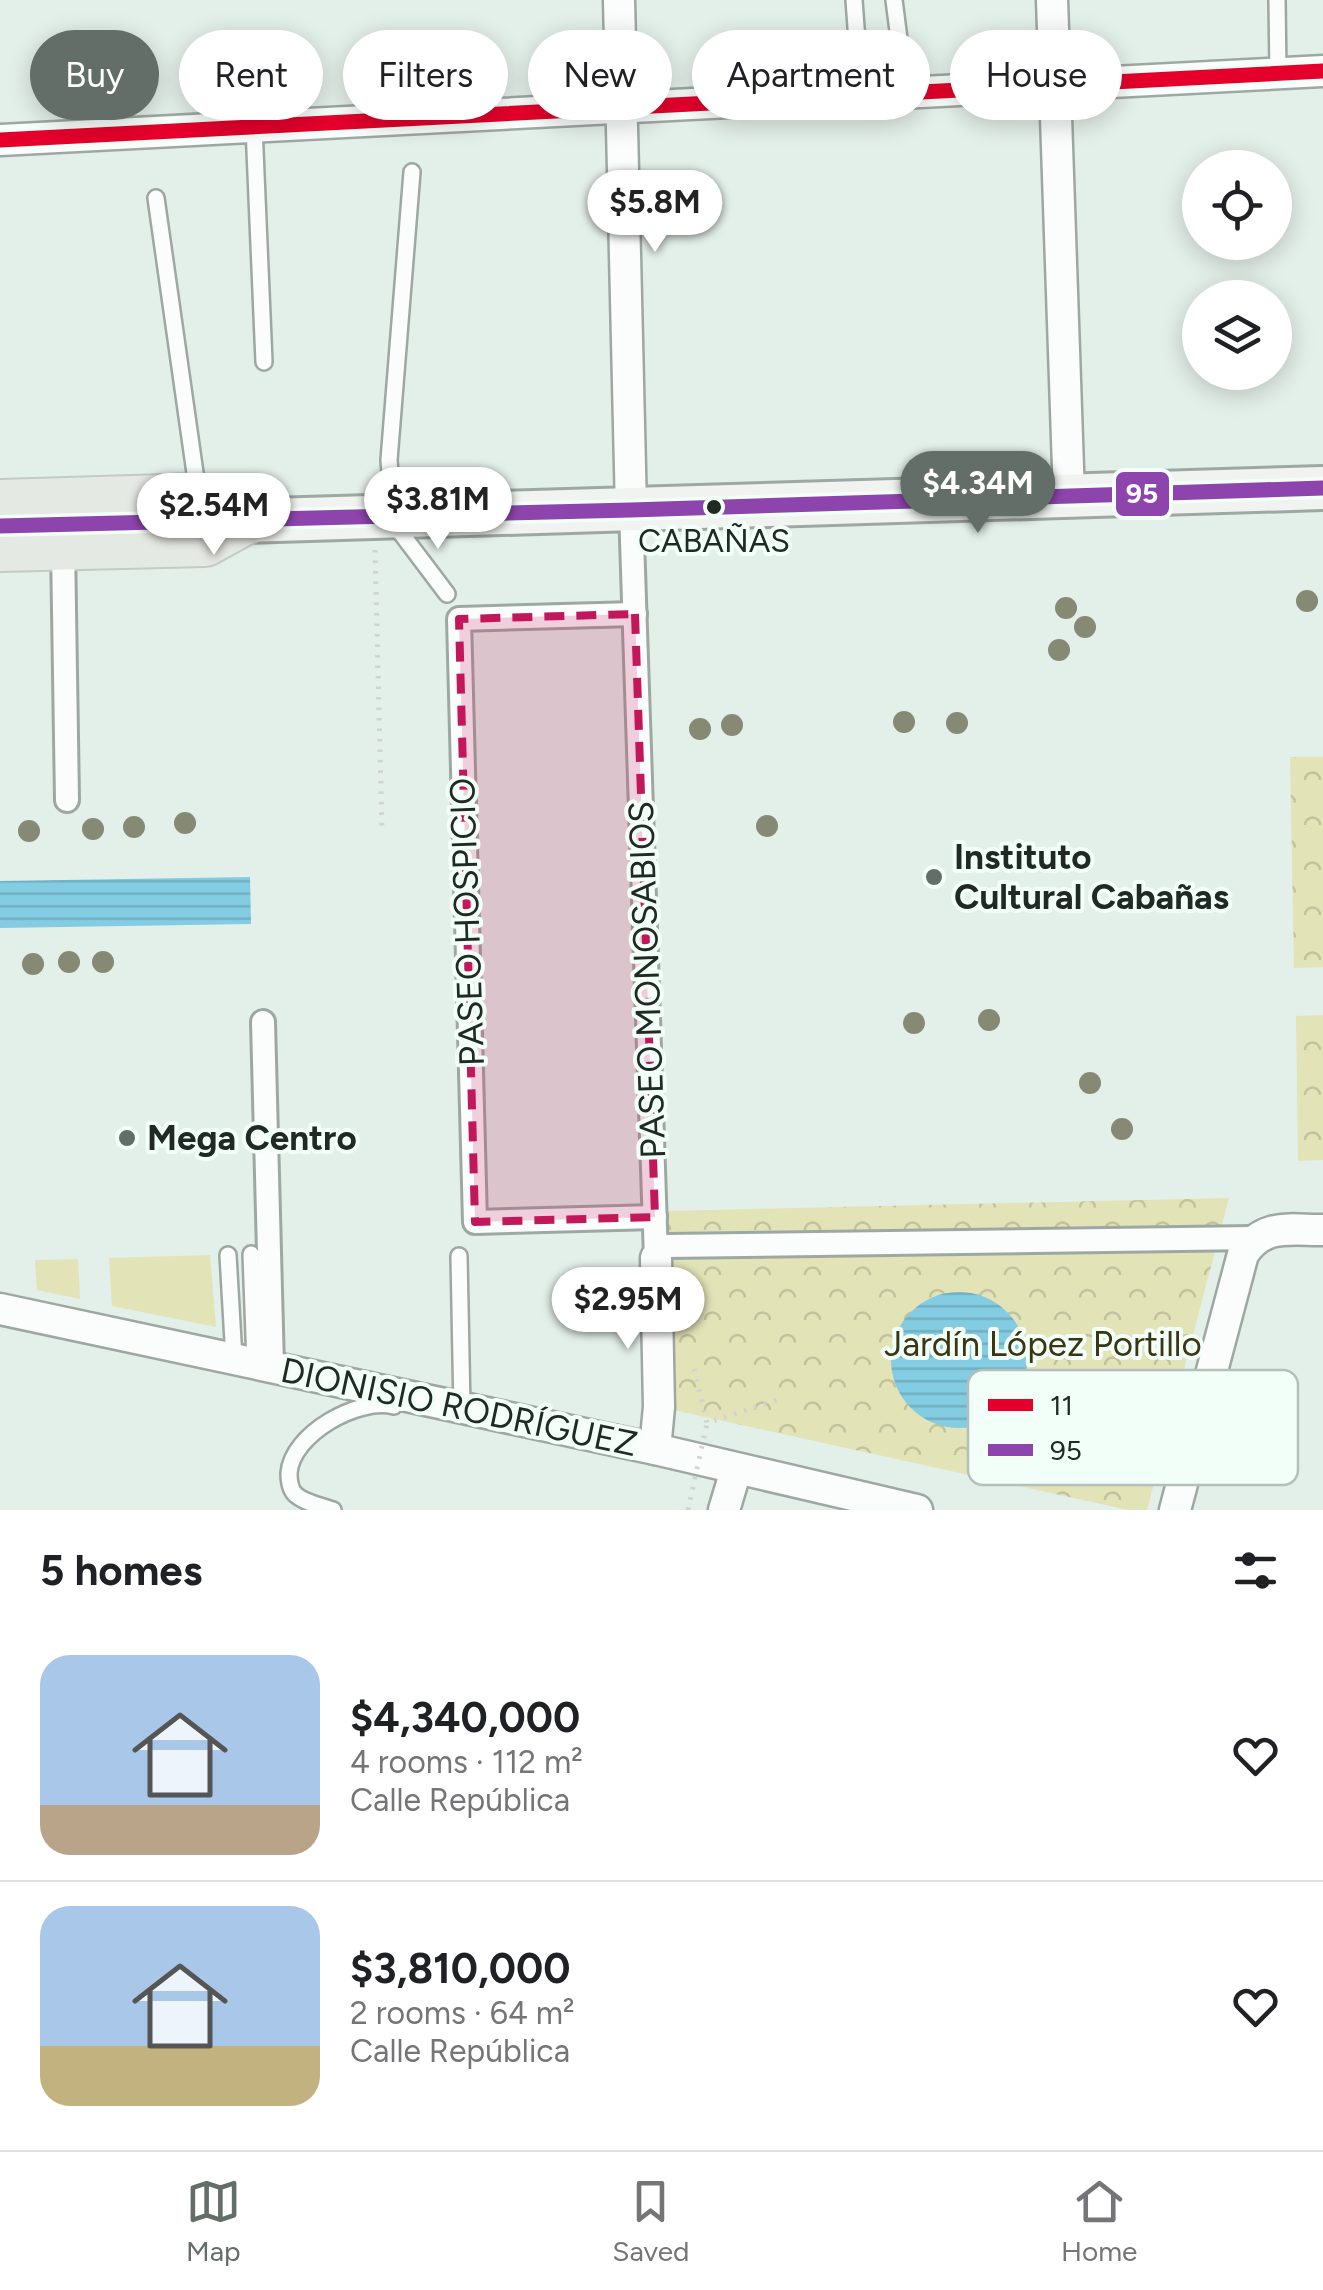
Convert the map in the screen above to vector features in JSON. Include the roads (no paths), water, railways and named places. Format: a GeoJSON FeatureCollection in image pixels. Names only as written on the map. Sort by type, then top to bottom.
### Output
{"type":"FeatureCollection","features":[{"type":"Feature","properties":{"kind":"main road"},"geometry":{"type":"LineString","coordinates":[[0,504],[191,510],[243,521],[384,530],[631,510],[1323,488]]}},
{"type":"Feature","properties":{"kind":"main road"},"geometry":{"type":"LineString","coordinates":[[0,526],[191,510]]}},
{"type":"Feature","properties":{"kind":"main road"},"geometry":{"type":"LineString","coordinates":[[0,547],[205,542],[243,521]]}},
{"type":"Feature","properties":{"kind":"street"},"geometry":{"type":"LineString","coordinates":[[619,0],[620,30]]}},
{"type":"Feature","properties":{"kind":"street"},"geometry":{"type":"LineString","coordinates":[[1052,0],[1053,30]]}},
{"type":"Feature","properties":{"kind":"street"},"geometry":{"type":"LineString","coordinates":[[1122,81],[1323,71]]}},
{"type":"Feature","properties":{"kind":"street"},"geometry":{"type":"LineString","coordinates":[[0,140],[528,112]]}},
{"type":"Feature","properties":{"kind":"street"},"geometry":{"type":"LineString","coordinates":[[622,120],[631,510]]}},
{"type":"Feature","properties":{"kind":"street"},"geometry":{"type":"LineString","coordinates":[[1055,120],[1069,497]]}},
{"type":"Feature","properties":{"kind":"street","name":"PASEO MONOSABIOS"},"geometry":{"type":"LineString","coordinates":[[631,510],[654,1217],[661,1252],[655,1449]]}},
{"type":"Feature","properties":{"kind":"street"},"geometry":{"type":"LineString","coordinates":[[63,546],[67,800]]}},
{"type":"Feature","properties":{"kind":"street","name":"PASEO HOSPICIO"},"geometry":{"type":"LineString","coordinates":[[635,614],[459,619],[475,1202],[476,1222],[654,1217]]}},
{"type":"Feature","properties":{"kind":"street"},"geometry":{"type":"LineString","coordinates":[[254,1363],[263,1022]]}},
{"type":"Feature","properties":{"kind":"street"},"geometry":{"type":"LineString","coordinates":[[661,1252],[1254,1238],[1271,1230],[1323,1230]]}},
{"type":"Feature","properties":{"kind":"street"},"geometry":{"type":"LineString","coordinates":[[1212,1370],[1243,1254],[1254,1238]]}},
{"type":"Feature","properties":{"kind":"street","name":"DIONISIO RODRÍGUEZ"},"geometry":{"type":"LineString","coordinates":[[0,1309],[655,1449],[917,1510]]}},
{"type":"Feature","properties":{"kind":"street"},"geometry":{"type":"LineString","coordinates":[[724,1510],[736,1470]]}},
{"type":"Feature","properties":{"kind":"street"},"geometry":{"type":"LineString","coordinates":[[1175,1510],[1182,1485]]}},
{"type":"Feature","properties":{"kind":"lane"},"geometry":{"type":"LineString","coordinates":[[854,0],[856,30]]}},
{"type":"Feature","properties":{"kind":"lane"},"geometry":{"type":"LineString","coordinates":[[894,0],[898,30]]}},
{"type":"Feature","properties":{"kind":"lane"},"geometry":{"type":"LineString","coordinates":[[1277,0],[1278,73]]}},
{"type":"Feature","properties":{"kind":"lane"},"geometry":{"type":"LineString","coordinates":[[254,127],[264,362]]}},
{"type":"Feature","properties":{"kind":"lane"},"geometry":{"type":"LineString","coordinates":[[412,172],[384,530],[401,534],[447,594]]}},
{"type":"Feature","properties":{"kind":"lane"},"geometry":{"type":"LineString","coordinates":[[156,198],[191,510]]}},
{"type":"Feature","properties":{"kind":"lane"},"geometry":{"type":"LineString","coordinates":[[251,1254],[254,1363]]}},
{"type":"Feature","properties":{"kind":"lane"},"geometry":{"type":"LineString","coordinates":[[228,1255],[254,1363]]}},
{"type":"Feature","properties":{"kind":"lane"},"geometry":{"type":"LineString","coordinates":[[458,1256],[462,1408]]}},
{"type":"Feature","properties":{"kind":"lane"},"geometry":{"type":"LineString","coordinates":[[334,1510],[298,1498],[289,1475],[293,1454],[306,1436],[352,1410],[385,1404],[486,1427],[515,1420]]}},
{"type":"Feature","properties":{"kind":"water"},"geometry":{"type":"Polygon","coordinates":[[[250,877],[251,924],[0,928],[0,881],[250,877]]]}},
{"type":"Feature","properties":{"kind":"water"},"geometry":{"type":"Polygon","coordinates":[[[946,1293],[972,1293],[997,1303],[1016,1322],[1026,1347],[1026,1370],[968,1370],[968,1427],[946,1427],[921,1417],[902,1398],[892,1373],[892,1347],[902,1322],[921,1303],[946,1293]]]}},
{"type":"Feature","properties":{"kind":"place","name":"CABAÑAS"},"geometry":{"type":"Point","coordinates":[714,507]}},
{"type":"Feature","properties":{"kind":"place","name":"Instituto Cultural Cabañas"},"geometry":{"type":"Point","coordinates":[934,877]}},
{"type":"Feature","properties":{"kind":"place","name":"Mega Centro"},"geometry":{"type":"Point","coordinates":[127,1138]}},
{"type":"Feature","properties":{"kind":"park label","name":"Jardín López Portillo"},"geometry":{"type":"Point","coordinates":[1043,1344]}}]}
